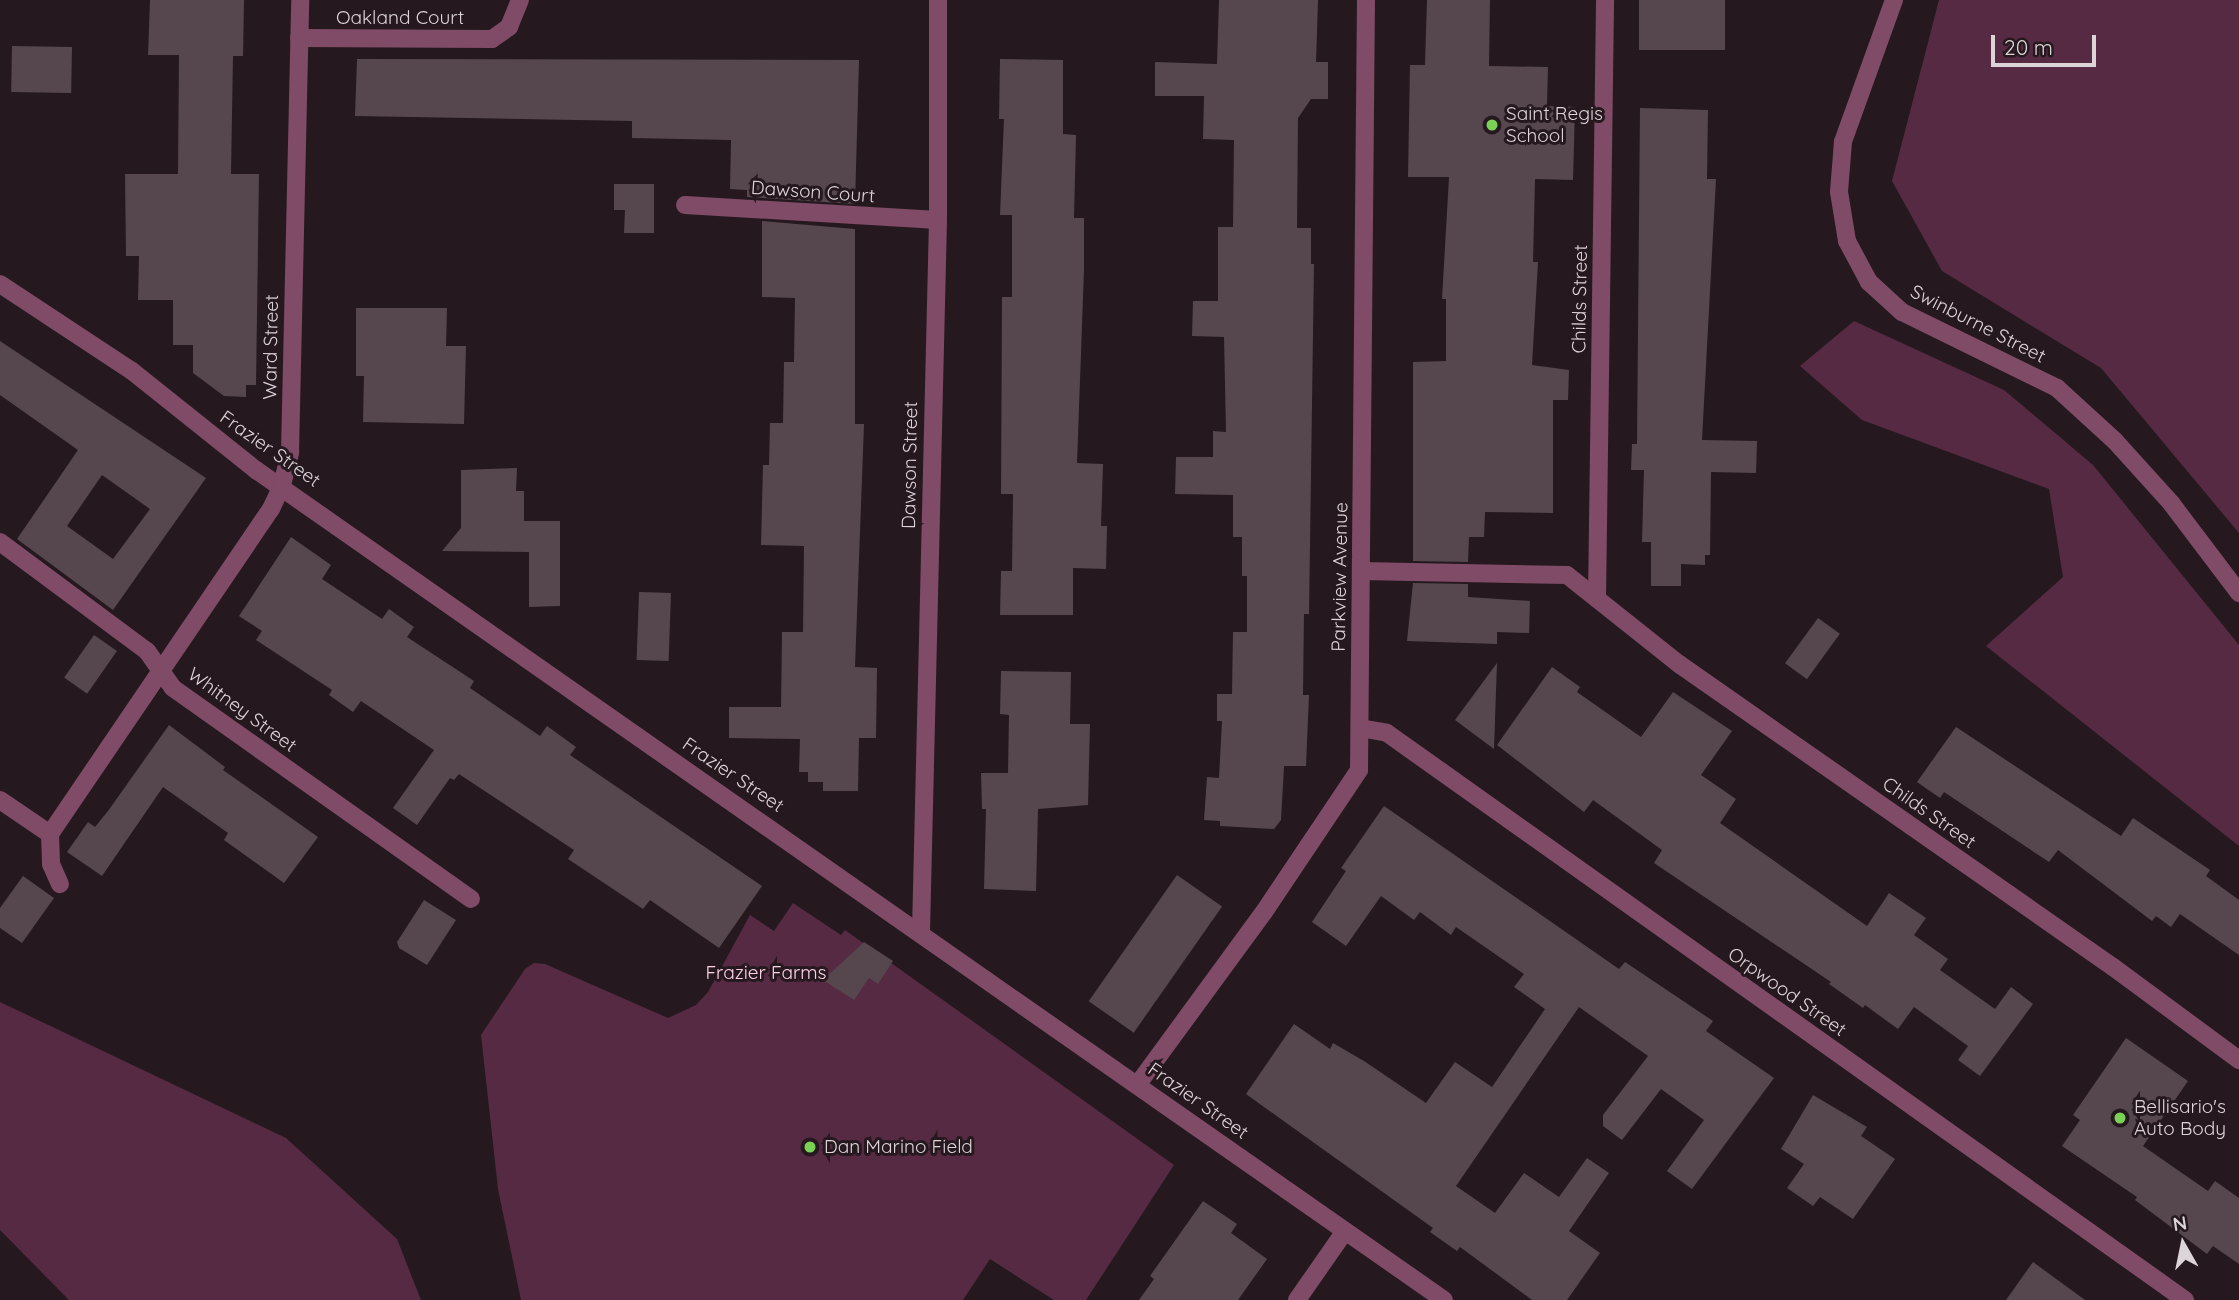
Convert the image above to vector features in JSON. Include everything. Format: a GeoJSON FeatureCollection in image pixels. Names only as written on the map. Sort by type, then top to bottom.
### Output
{"type":"FeatureCollection","features":[{"type":"Feature","properties":{"kind":"street","name":"Ward Street"},"geometry":{"type":"LineString","coordinates":[[50,834],[271,509],[282,485],[290,452],[300,0]]}},
{"type":"Feature","properties":{"kind":"street","name":"Oakland Court"},"geometry":{"type":"LineString","coordinates":[[299,38],[492,39],[509,27],[520,0]]}},
{"type":"Feature","properties":{"kind":"street","name":"Dawson Street"},"geometry":{"type":"LineString","coordinates":[[920,931],[938,220],[938,0]]}},
{"type":"Feature","properties":{"kind":"street","name":"Parkview Avenue"},"geometry":{"type":"LineString","coordinates":[[1138,1084],[1265,912],[1359,770],[1366,0]]}},
{"type":"Feature","properties":{"kind":"street","name":"Childs Street"},"geometry":{"type":"LineString","coordinates":[[1597,599],[1605,0]]}},
{"type":"Feature","properties":{"kind":"street","name":"Swinburne Street"},"geometry":{"type":"LineString","coordinates":[[1894,0],[1843,142],[1839,192],[1847,241],[1869,282],[1902,312],[2057,388],[2115,440],[2171,503],[2239,593]]}},
{"type":"Feature","properties":{"kind":"street","name":"Dawson Court"},"geometry":{"type":"LineString","coordinates":[[685,205],[938,220]]}},
{"type":"Feature","properties":{"kind":"street","name":"Frazier Street"},"geometry":{"type":"LineString","coordinates":[[0,284],[132,371],[282,485],[1444,1300]]}},
{"type":"Feature","properties":{"kind":"street","name":"Whitney Street"},"geometry":{"type":"LineString","coordinates":[[0,542],[147,651],[173,688],[471,899]]}},
{"type":"Feature","properties":{"kind":"street","name":"Childs Street"},"geometry":{"type":"LineString","coordinates":[[1361,571],[1567,575],[1679,664],[2102,959],[2239,1060]]}},
{"type":"Feature","properties":{"kind":"street","name":"Orpwood Street"},"geometry":{"type":"LineString","coordinates":[[1360,728],[1387,733],[2185,1300]]}},
{"type":"Feature","properties":{"kind":"street"},"geometry":{"type":"LineString","coordinates":[[0,800],[50,834],[51,864],[60,884]]}},
{"type":"Feature","properties":{"kind":"street"},"geometry":{"type":"LineString","coordinates":[[1297,1300],[1345,1230]]}},
{"type":"Feature","properties":{"kind":"green space"},"geometry":{"type":"Polygon","coordinates":[[[1939,0],[2239,0],[2239,533],[2101,368],[1942,271],[1892,181],[1939,0]]]}},
{"type":"Feature","properties":{"kind":"green space"},"geometry":{"type":"Polygon","coordinates":[[[1854,321],[2004,390],[2093,465],[2239,645],[2239,846],[1986,646],[2063,577],[2049,489],[1862,420],[1800,366],[1854,321]]]}},
{"type":"Feature","properties":{"kind":"green space","name":"Frazier Farms"},"geometry":{"type":"Polygon","coordinates":[[[793,903],[841,935],[845,930],[1174,1165],[1086,1300],[1054,1300],[990,1259],[963,1300],[521,1300],[498,1189],[481,1035],[525,969],[534,963],[545,964],[668,1018],[696,1005],[708,992],[750,915],[774,931],[793,903]]]}},
{"type":"Feature","properties":{"kind":"green space"},"geometry":{"type":"Polygon","coordinates":[[[0,1002],[286,1138],[397,1239],[421,1300],[69,1300],[0,1230],[0,1002]]]}},
{"type":"Feature","properties":{"kind":"building"},"geometry":{"type":"Polygon","coordinates":[[[150,0],[244,0],[243,56],[233,56],[231,174],[259,174],[256,385],[246,385],[246,397],[224,396],[193,373],[193,345],[173,345],[173,300],[138,300],[139,256],[126,256],[125,174],[178,174],[179,55],[148,55],[150,0]]]}},
{"type":"Feature","properties":{"kind":"building"},"geometry":{"type":"Polygon","coordinates":[[[1219,0],[1318,0],[1316,62],[1328,62],[1328,99],[1311,99],[1298,118],[1297,228],[1311,228],[1311,264],[1314,264],[1309,614],[1304,614],[1303,695],[1309,695],[1306,766],[1284,766],[1281,820],[1274,829],[1220,826],[1220,821],[1204,820],[1207,777],[1219,778],[1222,721],[1217,721],[1217,694],[1232,694],[1233,632],[1247,632],[1247,576],[1242,576],[1242,537],[1233,537],[1233,495],[1175,494],[1176,457],[1213,457],[1213,431],[1226,432],[1224,337],[1192,336],[1193,301],[1218,301],[1218,227],[1233,227],[1234,140],[1203,139],[1204,96],[1155,96],[1155,62],[1217,64],[1219,0]]]}},
{"type":"Feature","properties":{"kind":"building"},"geometry":{"type":"Polygon","coordinates":[[[1427,0],[1490,0],[1489,66],[1548,67],[1547,106],[1575,107],[1573,180],[1535,179],[1533,262],[1538,262],[1532,365],[1569,370],[1568,400],[1553,400],[1553,513],[1485,512],[1484,537],[1469,537],[1468,562],[1413,561],[1413,362],[1446,361],[1446,299],[1442,299],[1449,177],[1408,177],[1410,65],[1425,65],[1427,0]]]}},
{"type":"Feature","properties":{"kind":"building"},"geometry":{"type":"Polygon","coordinates":[[[1639,0],[1725,0],[1725,50],[1639,50],[1639,0]]]}},
{"type":"Feature","properties":{"kind":"building"},"geometry":{"type":"Polygon","coordinates":[[[12,46],[72,47],[71,93],[11,92],[12,46]]]}},
{"type":"Feature","properties":{"kind":"building"},"geometry":{"type":"Polygon","coordinates":[[[357,59],[859,60],[855,204],[747,197],[747,190],[730,189],[731,140],[632,138],[632,121],[355,116],[357,59]]]}},
{"type":"Feature","properties":{"kind":"building"},"geometry":{"type":"Polygon","coordinates":[[[1000,59],[1063,60],[1063,134],[1076,135],[1074,218],[1084,218],[1077,463],[1103,464],[1101,526],[1107,526],[1106,569],[1073,568],[1073,615],[1000,615],[1001,571],[1012,571],[1013,494],[1001,494],[1002,297],[1012,297],[1012,215],[1000,215],[1004,119],[999,119],[1000,59]]]}},
{"type":"Feature","properties":{"kind":"building"},"geometry":{"type":"Polygon","coordinates":[[[1640,108],[1708,110],[1707,179],[1716,179],[1702,440],[1757,441],[1756,473],[1711,472],[1710,555],[1705,555],[1705,565],[1681,564],[1681,586],[1651,586],[1651,542],[1642,542],[1644,470],[1631,470],[1632,444],[1637,444],[1640,108]]]}},
{"type":"Feature","properties":{"kind":"building"},"geometry":{"type":"Polygon","coordinates":[[[614,184],[654,184],[654,233],[624,233],[625,210],[614,210],[614,184]]]}},
{"type":"Feature","properties":{"kind":"building"},"geometry":{"type":"Polygon","coordinates":[[[762,221],[855,229],[855,424],[864,424],[855,667],[877,668],[876,738],[859,738],[858,791],[823,791],[823,782],[808,782],[808,772],[799,772],[800,739],[729,738],[729,707],[781,707],[782,632],[803,632],[804,546],[761,545],[763,465],[769,465],[770,423],[783,423],[784,362],[794,362],[795,298],[762,297],[762,221]]]}},
{"type":"Feature","properties":{"kind":"building"},"geometry":{"type":"Polygon","coordinates":[[[356,308],[447,308],[446,346],[466,346],[464,424],[363,422],[364,376],[356,376],[356,308]]]}},
{"type":"Feature","properties":{"kind":"building"},"geometry":{"type":"Polygon","coordinates":[[[0,341],[206,478],[113,610],[17,539],[78,450],[0,395],[0,341]],[[102,475],[67,526],[113,559],[150,509],[102,475]]]}},
{"type":"Feature","properties":{"kind":"building"},"geometry":{"type":"Polygon","coordinates":[[[517,468],[516,491],[524,491],[524,521],[560,521],[560,606],[529,607],[529,552],[442,551],[461,528],[461,470],[517,468]]]}},
{"type":"Feature","properties":{"kind":"building"},"geometry":{"type":"Polygon","coordinates":[[[291,537],[331,565],[322,579],[382,619],[389,609],[414,627],[407,637],[474,681],[470,688],[540,736],[547,726],[576,747],[570,755],[762,886],[719,948],[650,900],[643,909],[568,859],[574,850],[459,774],[454,780],[450,778],[417,825],[393,808],[434,750],[361,701],[353,712],[329,695],[332,690],[256,640],[262,631],[239,616],[291,537]]]}},
{"type":"Feature","properties":{"kind":"building"},"geometry":{"type":"Polygon","coordinates":[[[1413,583],[1468,584],[1468,597],[1530,601],[1529,633],[1497,632],[1497,644],[1407,641],[1413,583]]]}},
{"type":"Feature","properties":{"kind":"building"},"geometry":{"type":"Polygon","coordinates":[[[639,592],[671,593],[669,661],[637,660],[639,592]]]}},
{"type":"Feature","properties":{"kind":"building"},"geometry":{"type":"Polygon","coordinates":[[[1818,618],[1840,634],[1807,679],[1785,663],[1818,618]]]}},
{"type":"Feature","properties":{"kind":"building"},"geometry":{"type":"Polygon","coordinates":[[[94,635],[117,651],[87,694],[64,678],[94,635]]]}},
{"type":"Feature","properties":{"kind":"building"},"geometry":{"type":"Polygon","coordinates":[[[1497,663],[1494,749],[1455,720],[1497,663]]]}},
{"type":"Feature","properties":{"kind":"building"},"geometry":{"type":"Polygon","coordinates":[[[1552,667],[1580,687],[1577,692],[1641,737],[1673,692],[1732,731],[1701,775],[1736,799],[1720,823],[1867,926],[1889,893],[1926,918],[1914,935],[1948,959],[1940,970],[1995,1009],[2011,987],[2033,1004],[1980,1076],[1958,1060],[1968,1046],[1914,1007],[1898,1029],[1865,1005],[1863,1008],[1829,984],[1831,982],[1654,863],[1662,850],[1593,800],[1584,812],[1497,745],[1552,667]]]}},
{"type":"Feature","properties":{"kind":"building"},"geometry":{"type":"Polygon","coordinates":[[[1001,671],[1071,672],[1070,724],[1090,724],[1088,805],[1038,809],[1036,891],[984,889],[986,809],[982,809],[981,773],[1008,773],[1009,715],[1000,714],[1001,671]]]}},
{"type":"Feature","properties":{"kind":"building"},"geometry":{"type":"Polygon","coordinates":[[[169,725],[225,767],[223,770],[318,837],[284,883],[224,840],[228,833],[163,787],[102,876],[67,852],[88,822],[95,827],[108,811],[169,725]]]}},
{"type":"Feature","properties":{"kind":"building"},"geometry":{"type":"Polygon","coordinates":[[[1956,727],[2121,836],[2133,818],[2210,870],[2206,876],[2239,900],[2239,955],[2180,914],[2171,927],[2156,916],[2152,921],[2058,850],[2049,862],[1944,792],[1940,798],[1917,782],[1956,727]]]}},
{"type":"Feature","properties":{"kind":"building"},"geometry":{"type":"Polygon","coordinates":[[[1384,806],[1619,969],[1625,962],[1713,1021],[1706,1031],[1774,1078],[1692,1189],[1667,1171],[1704,1120],[1661,1089],[1622,1140],[1603,1126],[1603,1115],[1648,1056],[1579,1007],[1456,1186],[1495,1213],[1524,1173],[1559,1197],[1587,1158],[1609,1173],[1569,1231],[1600,1253],[1567,1300],[1532,1300],[1460,1247],[1457,1251],[1430,1232],[1433,1228],[1246,1094],[1294,1024],[1330,1049],[1333,1043],[1364,1061],[1426,1103],[1455,1062],[1492,1087],[1545,1009],[1514,987],[1524,974],[1456,927],[1451,935],[1420,912],[1414,920],[1381,896],[1346,946],[1312,922],[1346,871],[1341,868],[1384,806]]]}},
{"type":"Feature","properties":{"kind":"building"},"geometry":{"type":"Polygon","coordinates":[[[1177,875],[1222,907],[1134,1033],[1089,1001],[1177,875]]]}},
{"type":"Feature","properties":{"kind":"building"},"geometry":{"type":"Polygon","coordinates":[[[23,876],[54,898],[22,943],[0,928],[0,908],[23,876]]]}},
{"type":"Feature","properties":{"kind":"building"},"geometry":{"type":"Polygon","coordinates":[[[424,900],[456,920],[427,965],[399,948],[397,942],[424,900]]]}},
{"type":"Feature","properties":{"kind":"building"},"geometry":{"type":"Polygon","coordinates":[[[864,942],[893,961],[878,984],[869,978],[854,1000],[823,980],[864,942]]]}},
{"type":"Feature","properties":{"kind":"building","name":"Bellisario's Auto Body"},"geometry":{"type":"Polygon","coordinates":[[[2126,1038],[2188,1081],[2143,1146],[2208,1191],[2215,1181],[2239,1198],[2239,1264],[2213,1246],[2207,1254],[2135,1200],[2137,1197],[2062,1146],[2080,1120],[2073,1115],[2126,1038]]]}},
{"type":"Feature","properties":{"kind":"building"},"geometry":{"type":"Polygon","coordinates":[[[1813,1095],[1867,1127],[1861,1136],[1895,1159],[1853,1219],[1820,1197],[1813,1206],[1787,1188],[1804,1164],[1781,1149],[1813,1095]]]}},
{"type":"Feature","properties":{"kind":"building"},"geometry":{"type":"Polygon","coordinates":[[[1203,1201],[1237,1224],[1231,1233],[1267,1259],[1238,1300],[1139,1300],[1154,1279],[1150,1276],[1203,1201]]]}},
{"type":"Feature","properties":{"kind":"building"},"geometry":{"type":"Polygon","coordinates":[[[2033,1262],[2085,1300],[2006,1300],[2033,1262]]]}},
{"type":"Feature","properties":{"kind":"place","name":"Saint Regis School"},"geometry":{"type":"Point","coordinates":[1492,125]}},
{"type":"Feature","properties":{"kind":"place","name":"Bellisario's Auto Body"},"geometry":{"type":"Point","coordinates":[2120,1118]}},
{"type":"Feature","properties":{"kind":"place","name":"Dan Marino Field"},"geometry":{"type":"Point","coordinates":[810,1147]}}]}
